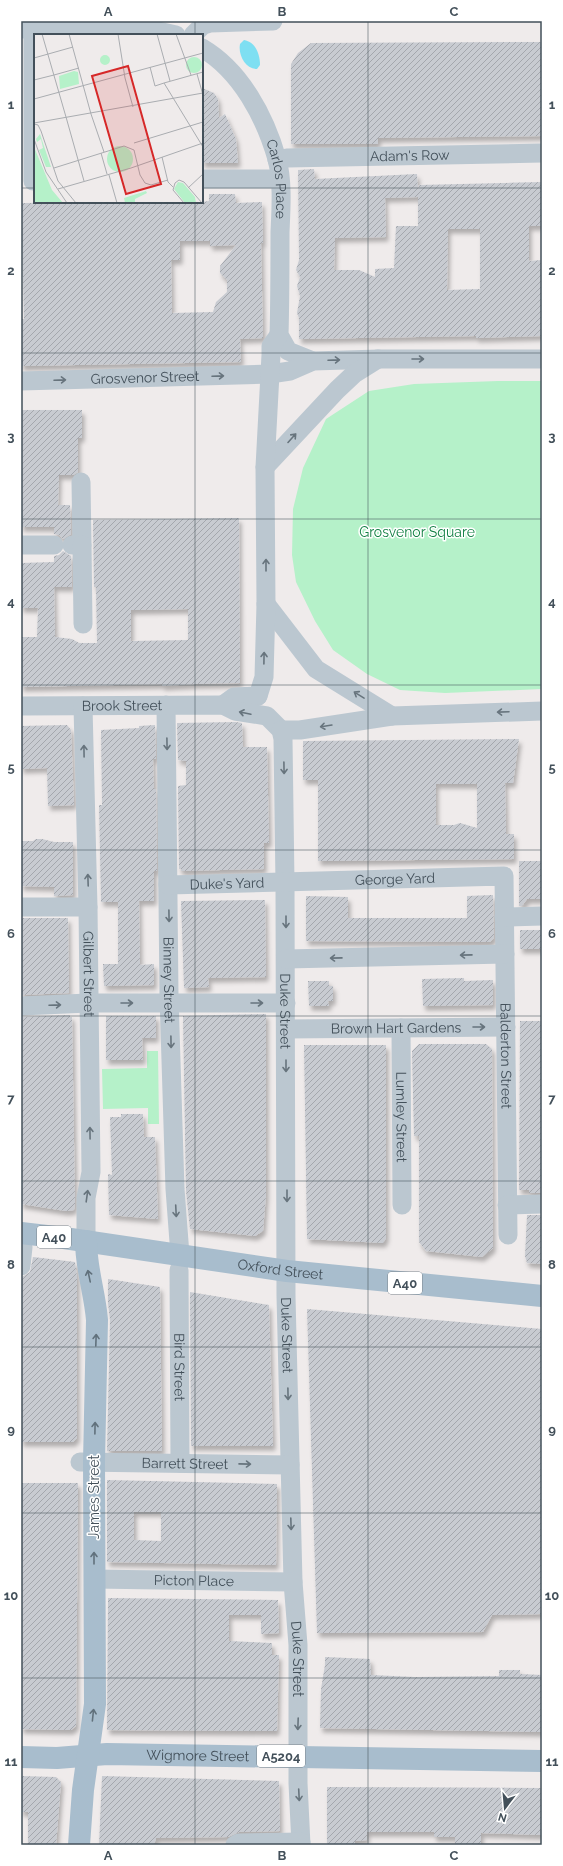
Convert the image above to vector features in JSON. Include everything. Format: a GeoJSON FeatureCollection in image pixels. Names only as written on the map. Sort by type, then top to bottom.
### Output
{"type":"FeatureCollection","features":[{"type":"Feature","properties":{"kind":"main road","name":"Oxford Street"},"geometry":{"type":"LineString","coordinates":[[22,1240],[86,1241],[179,1263],[287,1271],[542,1296]]}},
{"type":"Feature","properties":{"kind":"main road","name":"James Street"},"geometry":{"type":"LineString","coordinates":[[79,1845],[83,1790],[95,1704],[94,1579],[87,1462],[97,1320],[95,1300],[86,1261],[86,1241]]}},
{"type":"Feature","properties":{"kind":"main road","name":"Wigmore Street"},"geometry":{"type":"LineString","coordinates":[[21,1757],[57,1758],[88,1754],[298,1756],[542,1761]]}},
{"type":"Feature","properties":{"kind":"street"},"geometry":{"type":"LineString","coordinates":[[198,27],[210,23],[273,21]]}},
{"type":"Feature","properties":{"kind":"street"},"geometry":{"type":"LineString","coordinates":[[30,181],[27,28],[80,24],[140,27],[172,34]]}},
{"type":"Feature","properties":{"kind":"street","name":"Carlos Place"},"geometry":{"type":"LineString","coordinates":[[203,49],[220,61],[242,85],[264,125],[277,160],[281,210],[279,335],[271,346],[270,374]]}},
{"type":"Feature","properties":{"kind":"street","name":"Adam's Row"},"geometry":{"type":"LineString","coordinates":[[277,160],[286,158],[542,153]]}},
{"type":"Feature","properties":{"kind":"street"},"geometry":{"type":"LineString","coordinates":[[203,179],[279,179]]}},
{"type":"Feature","properties":{"kind":"street"},"geometry":{"type":"LineString","coordinates":[[279,335],[288,351],[314,361]]}},
{"type":"Feature","properties":{"kind":"street"},"geometry":{"type":"LineString","coordinates":[[542,358],[314,361],[290,371],[270,374],[265,467],[266,604],[264,677],[258,696],[266,707],[267,716],[281,730],[300,730],[392,716],[542,711]]}},
{"type":"Feature","properties":{"kind":"street"},"geometry":{"type":"LineString","coordinates":[[265,467],[336,390],[354,374],[379,359]]}},
{"type":"Feature","properties":{"kind":"street","name":"Grosvenor Street"},"geometry":{"type":"LineString","coordinates":[[21,382],[270,374]]}},
{"type":"Feature","properties":{"kind":"street"},"geometry":{"type":"LineString","coordinates":[[81,482],[69,545],[83,624]]}},
{"type":"Feature","properties":{"kind":"street"},"geometry":{"type":"LineString","coordinates":[[21,545],[69,545]]}},
{"type":"Feature","properties":{"kind":"street"},"geometry":{"type":"LineString","coordinates":[[266,604],[316,669],[392,716]]}},
{"type":"Feature","properties":{"kind":"street","name":"Brook Street"},"geometry":{"type":"LineString","coordinates":[[223,705],[234,697],[258,696]]}},
{"type":"Feature","properties":{"kind":"street","name":"Binney Street"},"geometry":{"type":"LineString","coordinates":[[166,705],[170,1003],[175,1189],[179,1263]]}},
{"type":"Feature","properties":{"kind":"street","name":"Brook Street"},"geometry":{"type":"LineString","coordinates":[[21,706],[223,705],[235,711],[267,716]]}},
{"type":"Feature","properties":{"kind":"street","name":"Gilbert Street"},"geometry":{"type":"LineString","coordinates":[[83,706],[88,907],[91,1172],[86,1198],[86,1241]]}},
{"type":"Feature","properties":{"kind":"street","name":"Duke Street"},"geometry":{"type":"LineString","coordinates":[[281,730],[283,739],[286,883],[287,1271],[290,1465],[293,1582],[298,1645],[298,1756],[301,1843]]}},
{"type":"Feature","properties":{"kind":"street","name":"George Yard"},"geometry":{"type":"LineString","coordinates":[[286,883],[504,876]]}},
{"type":"Feature","properties":{"kind":"street","name":"Balderton Street"},"geometry":{"type":"LineString","coordinates":[[504,876],[508,1235]]}},
{"type":"Feature","properties":{"kind":"street","name":"Duke's Yard"},"geometry":{"type":"LineString","coordinates":[[168,885],[286,883]]}},
{"type":"Feature","properties":{"kind":"street"},"geometry":{"type":"LineString","coordinates":[[21,906],[88,907]]}},
{"type":"Feature","properties":{"kind":"street"},"geometry":{"type":"LineString","coordinates":[[504,917],[542,916]]}},
{"type":"Feature","properties":{"kind":"street"},"geometry":{"type":"LineString","coordinates":[[286,959],[505,954]]}},
{"type":"Feature","properties":{"kind":"street"},"geometry":{"type":"LineString","coordinates":[[21,1006],[170,1003],[286,1003]]}},
{"type":"Feature","properties":{"kind":"street","name":"Brown Hart Gardens"},"geometry":{"type":"LineString","coordinates":[[286,1029],[506,1027]]}},
{"type":"Feature","properties":{"kind":"street","name":"Lumley Street"},"geometry":{"type":"LineString","coordinates":[[401,1028],[402,1205]]}},
{"type":"Feature","properties":{"kind":"street"},"geometry":{"type":"LineString","coordinates":[[508,1205],[542,1204]]}},
{"type":"Feature","properties":{"kind":"street"},"geometry":{"type":"LineString","coordinates":[[21,1266],[22,1240]]}},
{"type":"Feature","properties":{"kind":"street","name":"Bird Street"},"geometry":{"type":"LineString","coordinates":[[179,1263],[180,1459]]}},
{"type":"Feature","properties":{"kind":"street","name":"Barrett Street"},"geometry":{"type":"LineString","coordinates":[[87,1462],[180,1459],[290,1465]]}},
{"type":"Feature","properties":{"kind":"street","name":"Picton Place"},"geometry":{"type":"LineString","coordinates":[[94,1579],[293,1582]]}},
{"type":"Feature","properties":{"kind":"street"},"geometry":{"type":"LineString","coordinates":[[235,1845],[240,1843],[301,1843]]}},
{"type":"Feature","properties":{"kind":"green space","name":"Grosvenor Square"},"geometry":{"type":"Polygon","coordinates":[[[542,381],[542,689],[445,693],[400,690],[367,674],[333,650],[315,621],[296,582],[292,555],[293,509],[303,468],[326,419],[369,391],[414,384],[542,381]]]}},
{"type":"Feature","properties":{"kind":"green space"},"geometry":{"type":"Polygon","coordinates":[[[147,1051],[158,1051],[159,1124],[148,1124],[148,1108],[103,1109],[102,1069],[147,1068],[147,1051]]]}},
{"type":"Feature","properties":{"kind":"water"},"geometry":{"type":"Polygon","coordinates":[[[244,40],[252,43],[256,50],[260,65],[257,69],[249,67],[241,57],[240,44],[244,40]]]}},
{"type":"Feature","properties":{"kind":"building"},"geometry":{"type":"Polygon","coordinates":[[[542,42],[542,136],[378,138],[378,144],[291,144],[291,64],[298,53],[311,43],[542,42]]]}},
{"type":"Feature","properties":{"kind":"building"},"geometry":{"type":"Polygon","coordinates":[[[203,88],[214,93],[218,99],[219,118],[225,114],[236,139],[238,163],[203,163],[203,88]]]}},
{"type":"Feature","properties":{"kind":"building"},"geometry":{"type":"Polygon","coordinates":[[[314,169],[315,179],[417,174],[418,190],[419,185],[542,182],[542,226],[529,226],[529,261],[542,260],[542,336],[299,339],[299,318],[297,313],[300,296],[297,286],[300,277],[296,270],[299,260],[298,170],[314,169]],[[418,197],[385,198],[386,237],[335,238],[334,270],[359,270],[375,277],[375,269],[394,268],[396,226],[418,226],[418,197]],[[448,229],[447,290],[480,289],[480,229],[448,229]]]}},
{"type":"Feature","properties":{"kind":"building"},"geometry":{"type":"Polygon","coordinates":[[[209,194],[235,194],[236,203],[262,202],[263,243],[261,243],[263,338],[240,339],[241,362],[21,366],[21,319],[24,319],[21,203],[209,201],[209,194]],[[180,241],[180,260],[171,260],[172,313],[213,312],[216,302],[227,292],[227,280],[220,273],[220,266],[236,245],[210,246],[210,241],[180,241]]]}},
{"type":"Feature","properties":{"kind":"building"},"geometry":{"type":"Polygon","coordinates":[[[21,410],[82,410],[82,438],[78,438],[78,472],[73,475],[59,475],[58,505],[70,505],[71,534],[63,539],[59,535],[54,534],[54,527],[21,527],[21,410]]]}},
{"type":"Feature","properties":{"kind":"building"},"geometry":{"type":"Polygon","coordinates":[[[239,518],[240,683],[162,686],[162,684],[21,687],[21,637],[37,637],[38,608],[21,608],[21,563],[54,562],[54,556],[59,555],[63,551],[71,556],[72,587],[54,587],[55,637],[72,639],[79,643],[97,643],[93,520],[239,518]],[[188,609],[131,610],[131,641],[188,640],[188,609]]]}},
{"type":"Feature","properties":{"kind":"building"},"geometry":{"type":"Polygon","coordinates":[[[177,723],[242,723],[243,747],[267,747],[269,843],[264,843],[264,869],[181,871],[181,869],[179,869],[178,786],[186,785],[186,761],[178,760],[177,723]]]}},
{"type":"Feature","properties":{"kind":"building"},"geometry":{"type":"Polygon","coordinates":[[[67,725],[71,730],[74,805],[48,806],[47,768],[21,769],[21,726],[67,725]]]}},
{"type":"Feature","properties":{"kind":"building"},"geometry":{"type":"Polygon","coordinates":[[[155,725],[156,759],[153,759],[154,789],[156,789],[157,871],[154,871],[154,901],[139,901],[140,965],[154,964],[154,985],[104,986],[103,964],[118,964],[118,902],[101,902],[99,805],[102,805],[101,730],[139,728],[139,726],[155,725]]]}},
{"type":"Feature","properties":{"kind":"building"},"geometry":{"type":"Polygon","coordinates":[[[519,739],[513,783],[505,783],[506,834],[514,834],[514,859],[318,861],[318,780],[303,780],[303,741],[519,739]],[[436,784],[436,825],[454,825],[460,823],[477,828],[477,784],[436,784]]]}},
{"type":"Feature","properties":{"kind":"building"},"geometry":{"type":"Polygon","coordinates":[[[36,839],[54,842],[73,842],[73,895],[54,896],[54,887],[21,886],[21,841],[33,841],[36,839]]]}},
{"type":"Feature","properties":{"kind":"building"},"geometry":{"type":"Polygon","coordinates":[[[519,861],[542,861],[542,899],[527,899],[522,906],[519,906],[519,861]]]}},
{"type":"Feature","properties":{"kind":"building"},"geometry":{"type":"Polygon","coordinates":[[[493,895],[494,938],[490,942],[306,941],[306,896],[348,897],[348,918],[467,918],[467,896],[493,895]]]}},
{"type":"Feature","properties":{"kind":"building"},"geometry":{"type":"Polygon","coordinates":[[[265,900],[266,977],[208,978],[209,987],[184,988],[181,901],[265,900]]]}},
{"type":"Feature","properties":{"kind":"building"},"geometry":{"type":"Polygon","coordinates":[[[21,918],[68,918],[69,993],[21,995],[21,918]]]}},
{"type":"Feature","properties":{"kind":"building"},"geometry":{"type":"Polygon","coordinates":[[[520,930],[542,930],[542,949],[520,949],[520,930]]]}},
{"type":"Feature","properties":{"kind":"building"},"geometry":{"type":"Polygon","coordinates":[[[464,978],[464,981],[493,980],[493,1005],[423,1006],[422,979],[464,978]]]}},
{"type":"Feature","properties":{"kind":"building"},"geometry":{"type":"Polygon","coordinates":[[[308,981],[329,981],[329,986],[333,986],[333,1001],[328,1001],[329,1006],[309,1006],[308,981]]]}},
{"type":"Feature","properties":{"kind":"building"},"geometry":{"type":"Polygon","coordinates":[[[266,1014],[266,1195],[263,1231],[255,1236],[190,1229],[186,1191],[183,1016],[266,1014]]]}},
{"type":"Feature","properties":{"kind":"building"},"geometry":{"type":"Polygon","coordinates":[[[70,1015],[70,1017],[72,1017],[75,1204],[74,1210],[66,1211],[21,1204],[21,1017],[70,1015]]]}},
{"type":"Feature","properties":{"kind":"building"},"geometry":{"type":"Polygon","coordinates":[[[106,1016],[156,1016],[156,1038],[142,1038],[143,1060],[106,1060],[106,1016]]]}},
{"type":"Feature","properties":{"kind":"building"},"geometry":{"type":"Polygon","coordinates":[[[520,1021],[542,1021],[542,1193],[529,1193],[529,1190],[519,1190],[520,1021]]]}},
{"type":"Feature","properties":{"kind":"building"},"geometry":{"type":"Polygon","coordinates":[[[419,1044],[486,1044],[492,1049],[493,1248],[482,1257],[426,1251],[419,1242],[419,1136],[414,1136],[412,1051],[419,1044]]]}},
{"type":"Feature","properties":{"kind":"building"},"geometry":{"type":"Polygon","coordinates":[[[304,1045],[386,1045],[386,1238],[383,1243],[307,1239],[304,1045]]]}},
{"type":"Feature","properties":{"kind":"building"},"geometry":{"type":"Polygon","coordinates":[[[121,1114],[143,1114],[144,1137],[155,1137],[158,1219],[109,1215],[108,1174],[112,1175],[110,1117],[121,1117],[121,1114]]]}},
{"type":"Feature","properties":{"kind":"building"},"geometry":{"type":"Polygon","coordinates":[[[527,1215],[542,1215],[542,1264],[527,1263],[525,1256],[527,1215]]]}},
{"type":"Feature","properties":{"kind":"building"},"geometry":{"type":"Polygon","coordinates":[[[33,1257],[75,1262],[77,1277],[77,1438],[73,1442],[21,1442],[22,1277],[30,1272],[33,1257]]]}},
{"type":"Feature","properties":{"kind":"building"},"geometry":{"type":"Polygon","coordinates":[[[108,1279],[160,1287],[162,1451],[107,1451],[110,1320],[108,1279]]]}},
{"type":"Feature","properties":{"kind":"building"},"geometry":{"type":"Polygon","coordinates":[[[190,1292],[269,1305],[273,1446],[191,1446],[190,1292]]]}},
{"type":"Feature","properties":{"kind":"building"},"geometry":{"type":"Polygon","coordinates":[[[307,1309],[542,1329],[542,1614],[492,1615],[483,1632],[317,1633],[307,1309]]]}},
{"type":"Feature","properties":{"kind":"building"},"geometry":{"type":"Polygon","coordinates":[[[107,1480],[277,1484],[276,1565],[107,1562],[107,1480]],[[134,1512],[134,1540],[161,1541],[161,1512],[134,1512]]]}},
{"type":"Feature","properties":{"kind":"building"},"geometry":{"type":"Polygon","coordinates":[[[21,1483],[78,1483],[76,1726],[71,1730],[21,1729],[21,1483]]]}},
{"type":"Feature","properties":{"kind":"building"},"geometry":{"type":"Polygon","coordinates":[[[108,1598],[278,1600],[279,1633],[261,1634],[261,1615],[229,1615],[229,1641],[272,1643],[272,1655],[279,1655],[277,1731],[107,1730],[108,1598]]]}},
{"type":"Feature","properties":{"kind":"building"},"geometry":{"type":"Polygon","coordinates":[[[325,1657],[370,1659],[371,1675],[415,1677],[499,1676],[499,1670],[520,1670],[520,1674],[542,1675],[542,1732],[320,1728],[321,1689],[325,1657]]]}},
{"type":"Feature","properties":{"kind":"building"},"geometry":{"type":"Polygon","coordinates":[[[21,1776],[56,1777],[61,1782],[56,1845],[28,1845],[28,1812],[21,1812],[21,1776]]]}},
{"type":"Feature","properties":{"kind":"building"},"geometry":{"type":"Polygon","coordinates":[[[102,1776],[279,1781],[280,1831],[239,1832],[228,1837],[156,1838],[154,1845],[99,1845],[102,1776]]]}},
{"type":"Feature","properties":{"kind":"building"},"geometry":{"type":"Polygon","coordinates":[[[327,1787],[542,1788],[542,1835],[481,1833],[481,1845],[455,1845],[455,1837],[434,1837],[434,1832],[367,1832],[367,1840],[355,1841],[355,1845],[327,1845],[327,1787]]]}}]}
